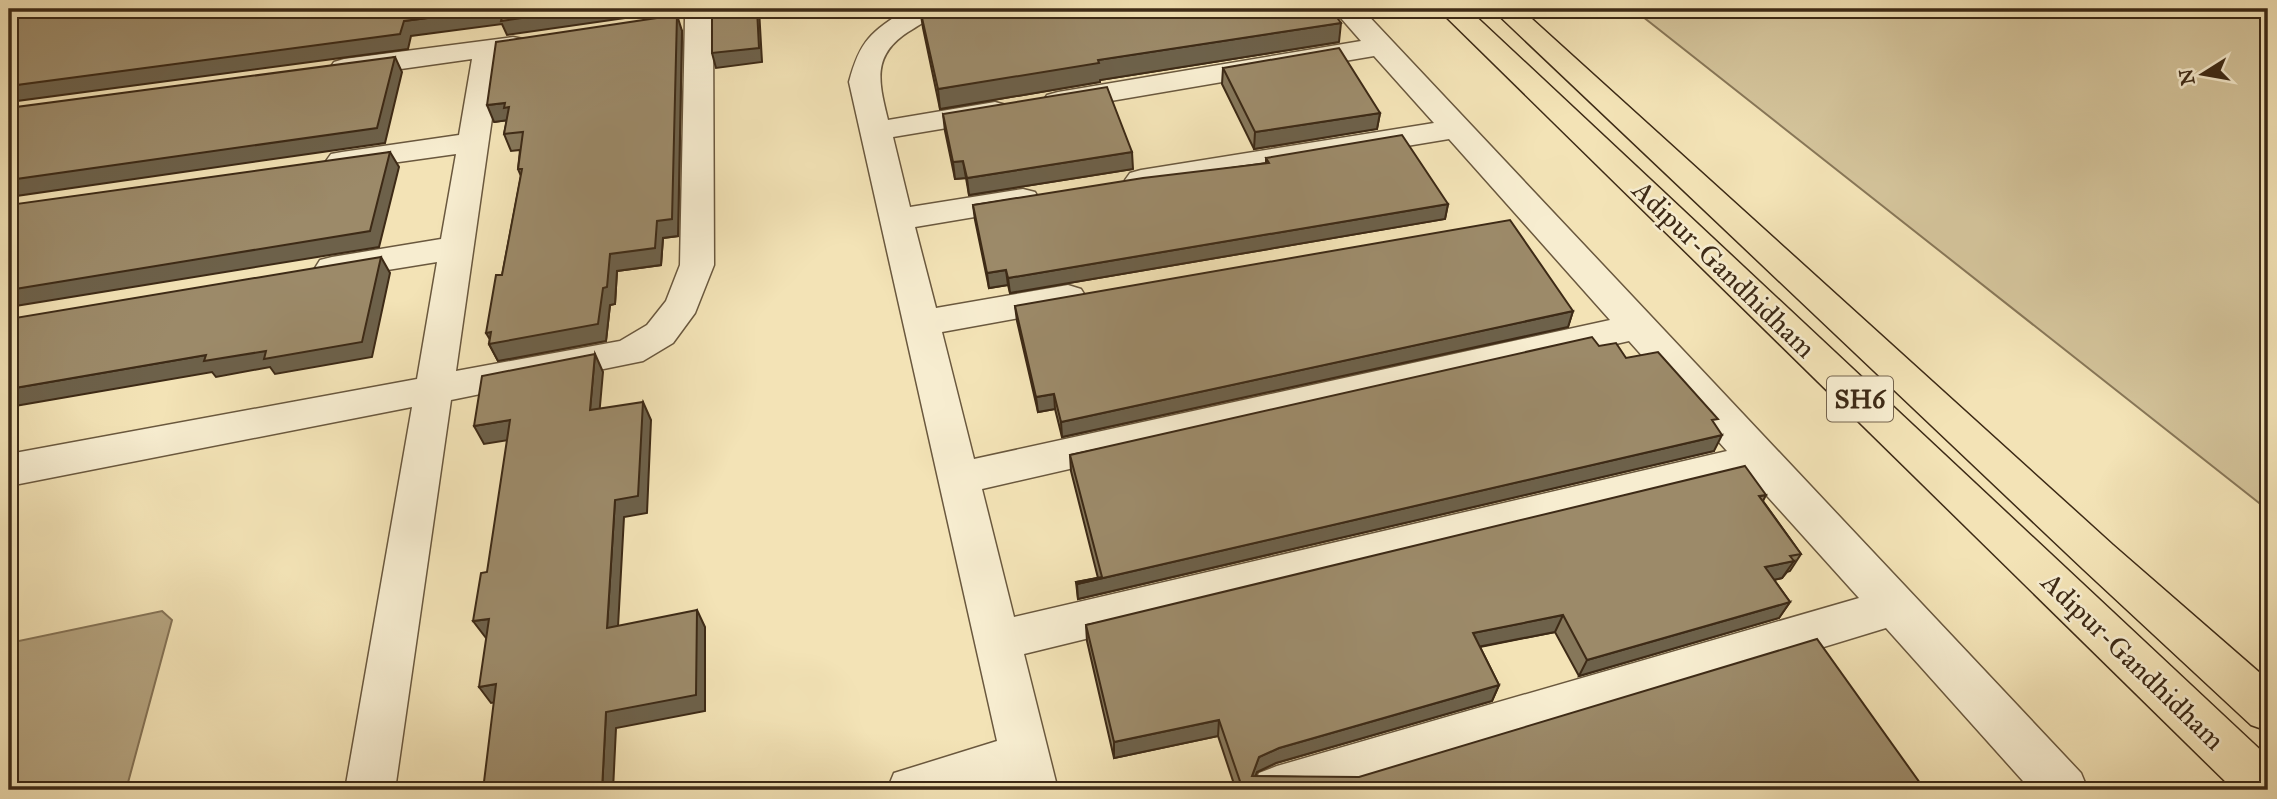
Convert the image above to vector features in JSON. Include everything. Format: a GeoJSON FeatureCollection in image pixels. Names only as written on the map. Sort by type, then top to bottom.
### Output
{"type":"FeatureCollection","features":[{"type":"Feature","properties":{"kind":"main road","name":"Adipur-Gandhidham"},"geometry":{"type":"LineString","coordinates":[[1452,9],[2268,790]]}},
{"type":"Feature","properties":{"kind":"main road","name":"SH6"},"geometry":{"type":"LineString","coordinates":[[1505,9],[2088,548],[2268,710]]}},
{"type":"Feature","properties":{"kind":"street"},"geometry":{"type":"LineString","coordinates":[[918,788],[1029,773],[864,82],[871,53],[891,31],[925,9]]}},
{"type":"Feature","properties":{"kind":"street"},"geometry":{"type":"LineString","coordinates":[[1347,9],[2063,790]]}},
{"type":"Feature","properties":{"kind":"street"},"geometry":{"type":"LineString","coordinates":[[9,470],[630,352],[660,334],[682,304],[697,265],[698,17]]}},
{"type":"Feature","properties":{"kind":"street"},"geometry":{"type":"LineString","coordinates":[[324,71],[541,41]]}},
{"type":"Feature","properties":{"kind":"street"},"geometry":{"type":"LineString","coordinates":[[876,131],[1381,46]]}},
{"type":"Feature","properties":{"kind":"street"},"geometry":{"type":"LineString","coordinates":[[370,790],[488,49]]}},
{"type":"Feature","properties":{"kind":"street"},"geometry":{"type":"LineString","coordinates":[[1115,184],[1456,129]]}},
{"type":"Feature","properties":{"kind":"street"},"geometry":{"type":"LineString","coordinates":[[310,166],[475,142]]}},
{"type":"Feature","properties":{"kind":"street"},"geometry":{"type":"LineString","coordinates":[[897,220],[1047,195]]}},
{"type":"Feature","properties":{"kind":"street"},"geometry":{"type":"LineString","coordinates":[[1495,223],[1536,216]]}},
{"type":"Feature","properties":{"kind":"street"},"geometry":{"type":"LineString","coordinates":[[295,275],[458,247]]}},
{"type":"Feature","properties":{"kind":"street"},"geometry":{"type":"LineString","coordinates":[[922,323],[1099,292]]}},
{"type":"Feature","properties":{"kind":"street"},"geometry":{"type":"LineString","coordinates":[[959,478],[1637,327]]}},
{"type":"Feature","properties":{"kind":"street"},"geometry":{"type":"LineString","coordinates":[[997,640],[1759,459]]}},
{"type":"Feature","properties":{"kind":"street"},"geometry":{"type":"LineString","coordinates":[[1277,790],[1894,607]]}},
{"type":"Feature","properties":{"kind":"shaded area"},"geometry":{"type":"Polygon","coordinates":[[[1633,9],[2268,9],[2268,510],[1633,9]]]}},
{"type":"Feature","properties":{"kind":"shaded area"},"geometry":{"type":"Polygon","coordinates":[[[162,611],[172,620],[126,790],[9,790],[9,643],[162,611]]]}},
{"type":"Feature","properties":{"kind":"building"},"geometry":{"type":"Polygon","coordinates":[[[9,9],[498,9],[404,21],[400,34],[9,86],[9,9]]]}},
{"type":"Feature","properties":{"kind":"building"},"geometry":{"type":"Polygon","coordinates":[[[504,9],[584,9],[501,21],[504,9]]]}},
{"type":"Feature","properties":{"kind":"building"},"geometry":{"type":"Polygon","coordinates":[[[757,9],[759,48],[712,53],[712,11],[757,9]]]}},
{"type":"Feature","properties":{"kind":"building"},"geometry":{"type":"Polygon","coordinates":[[[920,9],[1331,9],[1341,23],[1098,60],[1099,63],[938,89],[920,9]]]}},
{"type":"Feature","properties":{"kind":"building"},"geometry":{"type":"Polygon","coordinates":[[[677,15],[672,219],[657,221],[655,248],[610,254],[607,287],[603,288],[598,324],[489,344],[491,332],[486,333],[496,275],[502,275],[522,169],[518,169],[523,132],[504,134],[509,107],[504,108],[505,103],[487,105],[496,42],[677,15]]]}},
{"type":"Feature","properties":{"kind":"building"},"geometry":{"type":"Polygon","coordinates":[[[1339,48],[1380,113],[1255,132],[1223,68],[1339,48]]]}},
{"type":"Feature","properties":{"kind":"building"},"geometry":{"type":"Polygon","coordinates":[[[395,57],[377,128],[9,180],[9,108],[395,57]]]}},
{"type":"Feature","properties":{"kind":"building"},"geometry":{"type":"Polygon","coordinates":[[[1107,87],[1132,152],[967,178],[963,161],[953,162],[943,114],[1107,87]]]}},
{"type":"Feature","properties":{"kind":"building"},"geometry":{"type":"Polygon","coordinates":[[[1402,135],[1448,204],[1008,278],[1006,270],[987,273],[973,205],[1143,178],[1269,163],[1266,158],[1402,135]]]}},
{"type":"Feature","properties":{"kind":"building"},"geometry":{"type":"Polygon","coordinates":[[[390,152],[370,231],[9,290],[9,205],[390,152]]]}},
{"type":"Feature","properties":{"kind":"building"},"geometry":{"type":"Polygon","coordinates":[[[1510,220],[1573,311],[1061,422],[1054,394],[1036,397],[1015,306],[1510,220]]]}},
{"type":"Feature","properties":{"kind":"building"},"geometry":{"type":"Polygon","coordinates":[[[381,257],[362,342],[264,359],[266,351],[204,361],[206,355],[9,389],[9,319],[381,257]]]}},
{"type":"Feature","properties":{"kind":"building"},"geometry":{"type":"Polygon","coordinates":[[[1592,337],[1599,346],[1616,343],[1626,358],[1658,352],[1718,419],[1712,420],[1722,435],[1077,584],[1076,582],[1102,577],[1070,455],[1592,337]]]}},
{"type":"Feature","properties":{"kind":"building"},"geometry":{"type":"Polygon","coordinates":[[[595,354],[590,410],[643,402],[638,496],[615,500],[607,628],[697,610],[696,695],[606,712],[602,790],[483,790],[496,684],[479,687],[489,619],[473,621],[481,573],[487,572],[510,420],[474,426],[482,376],[595,354]]]}},
{"type":"Feature","properties":{"kind":"building"},"geometry":{"type":"Polygon","coordinates":[[[1745,466],[1766,495],[1759,496],[1801,554],[1790,556],[1794,561],[1765,567],[1790,602],[1587,660],[1563,615],[1473,633],[1499,685],[1279,748],[1259,757],[1252,776],[1359,777],[1817,639],[1925,790],[1243,790],[1219,720],[1114,742],[1086,625],[1745,466]]]}}]}
